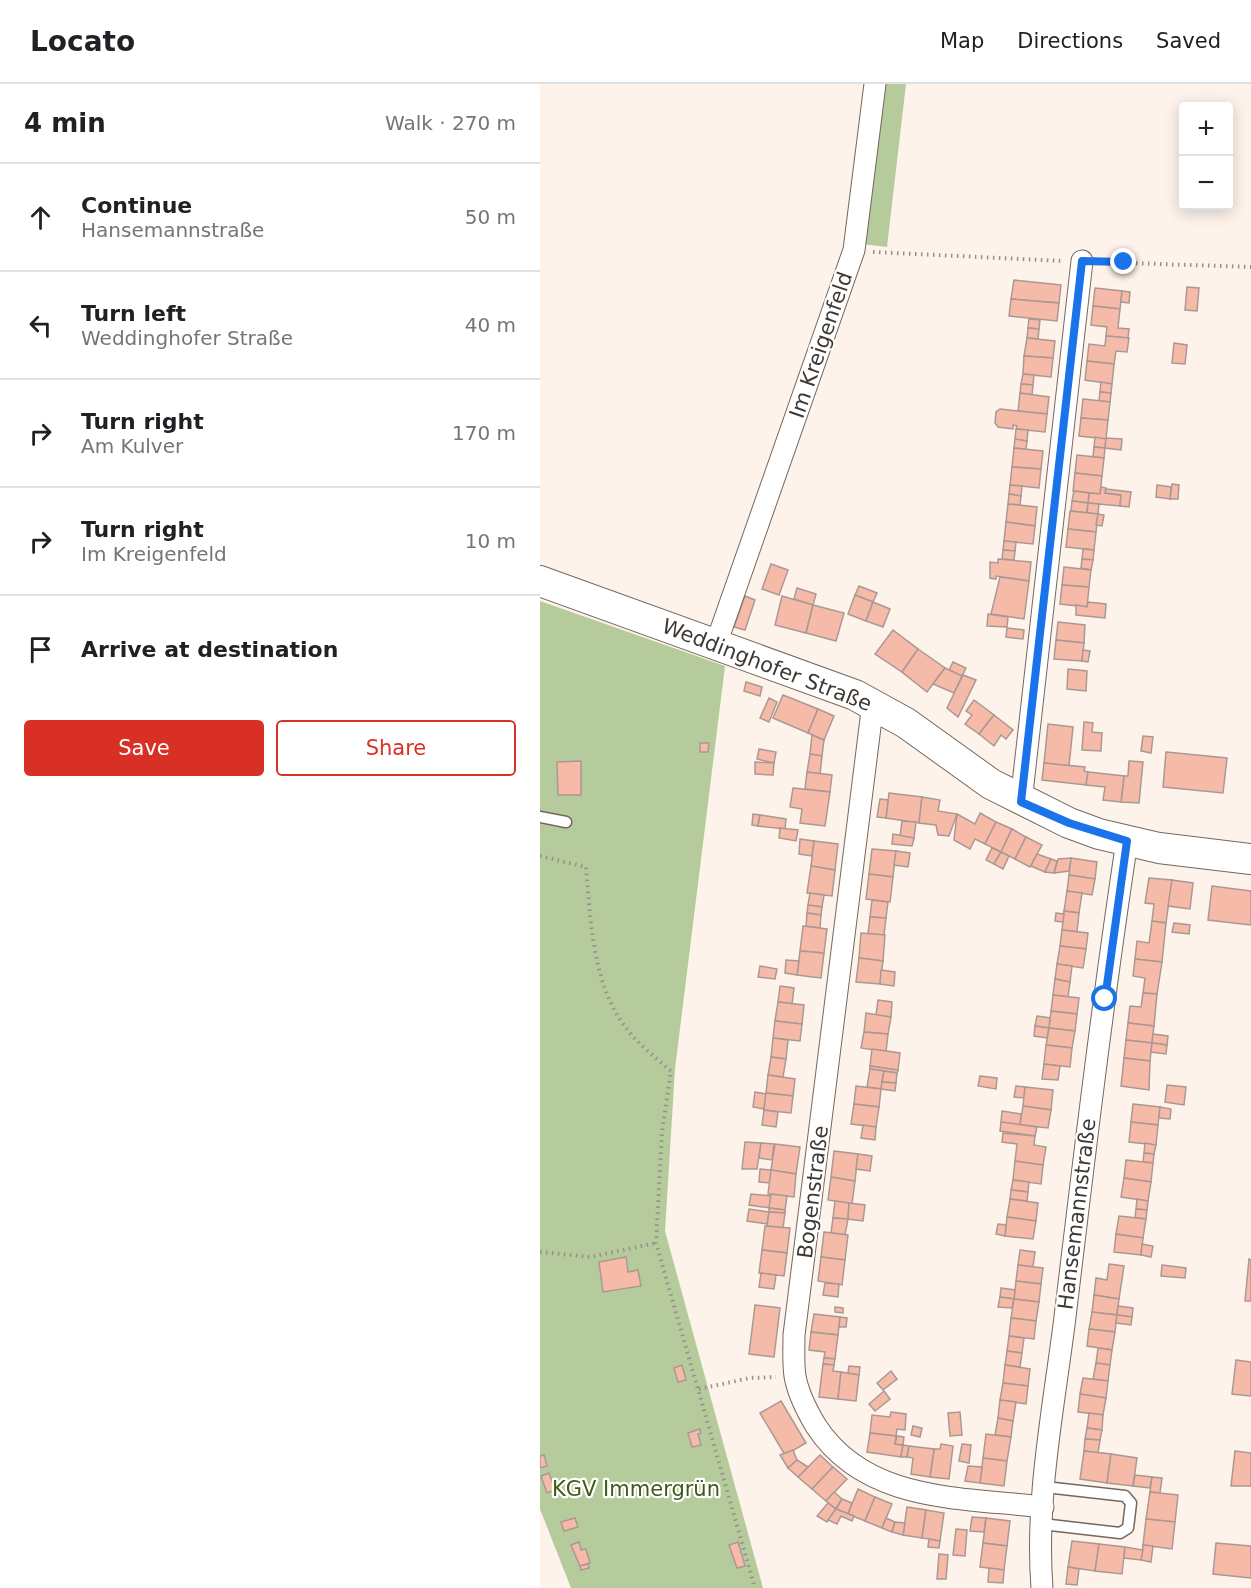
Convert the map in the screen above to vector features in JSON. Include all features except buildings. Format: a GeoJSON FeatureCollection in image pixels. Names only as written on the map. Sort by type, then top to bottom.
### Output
{"type":"FeatureCollection","features":[{"type":"Feature","properties":{"kind":"street"},"geometry":{"type":"LineString","coordinates":[[854,250],[875,84]]}},
{"type":"Feature","properties":{"kind":"street","name":"Im Kreigenfeld"},"geometry":{"type":"LineString","coordinates":[[716,644],[854,250]]}},
{"type":"Feature","properties":{"kind":"street"},"geometry":{"type":"LineString","coordinates":[[1021,802],[1082,261]]}},
{"type":"Feature","properties":{"kind":"street","name":"Weddinghofer Straße"},"geometry":{"type":"LineString","coordinates":[[540,581],[835,686],[906,723],[991,784],[1021,802],[1069,823],[1127,841],[1159,848],[1251,859]]}},
{"type":"Feature","properties":{"kind":"street","name":"Bogenstraße"},"geometry":{"type":"LineString","coordinates":[[873,704],[794,1335],[795,1376],[806,1411],[825,1440],[852,1466],[879,1481],[909,1490],[1043,1506]]}},
{"type":"Feature","properties":{"kind":"street","name":"Hansemannstraße"},"geometry":{"type":"LineString","coordinates":[[1042,1588],[1043,1506],[1081,1180],[1127,841]]}},
{"type":"Feature","properties":{"kind":"lane"},"geometry":{"type":"LineString","coordinates":[[540,817],[566,822]]}},
{"type":"Feature","properties":{"kind":"lane"},"geometry":{"type":"LineString","coordinates":[[1125,1496],[1131,1503],[1128,1528],[1120,1533],[1043,1506],[1125,1496]]}},
{"type":"Feature","properties":{"kind":"path","name":"Im Kreigenfeld"},"geometry":{"type":"LineString","coordinates":[[854,250],[945,257],[1251,267]]}},
{"type":"Feature","properties":{"kind":"path"},"geometry":{"type":"LineString","coordinates":[[540,856],[586,867],[592,937],[608,994],[630,1032],[670,1071],[662,1132],[656,1243],[755,1588]]}},
{"type":"Feature","properties":{"kind":"path"},"geometry":{"type":"LineString","coordinates":[[540,1252],[590,1257],[656,1243]]}},
{"type":"Feature","properties":{"kind":"path"},"geometry":{"type":"LineString","coordinates":[[699,1389],[750,1378],[795,1376]]}},
{"type":"Feature","properties":{"kind":"green space"},"geometry":{"type":"Polygon","coordinates":[[[880,84],[906,84],[887,247],[862,244],[880,84]]]}},
{"type":"Feature","properties":{"kind":"green space","name":"KGV Immergrün"},"geometry":{"type":"Polygon","coordinates":[[[540,601],[725,666],[675,1069],[665,1231],[763,1588],[571,1588],[540,1509],[540,601]]]}},
{"type":"Feature","properties":{"kind":"route"},"geometry":{"type":"LineString","coordinates":[[1105,999],[1127,841],[1069,823],[1021,802],[1082,261],[1124,262]]}}]}
